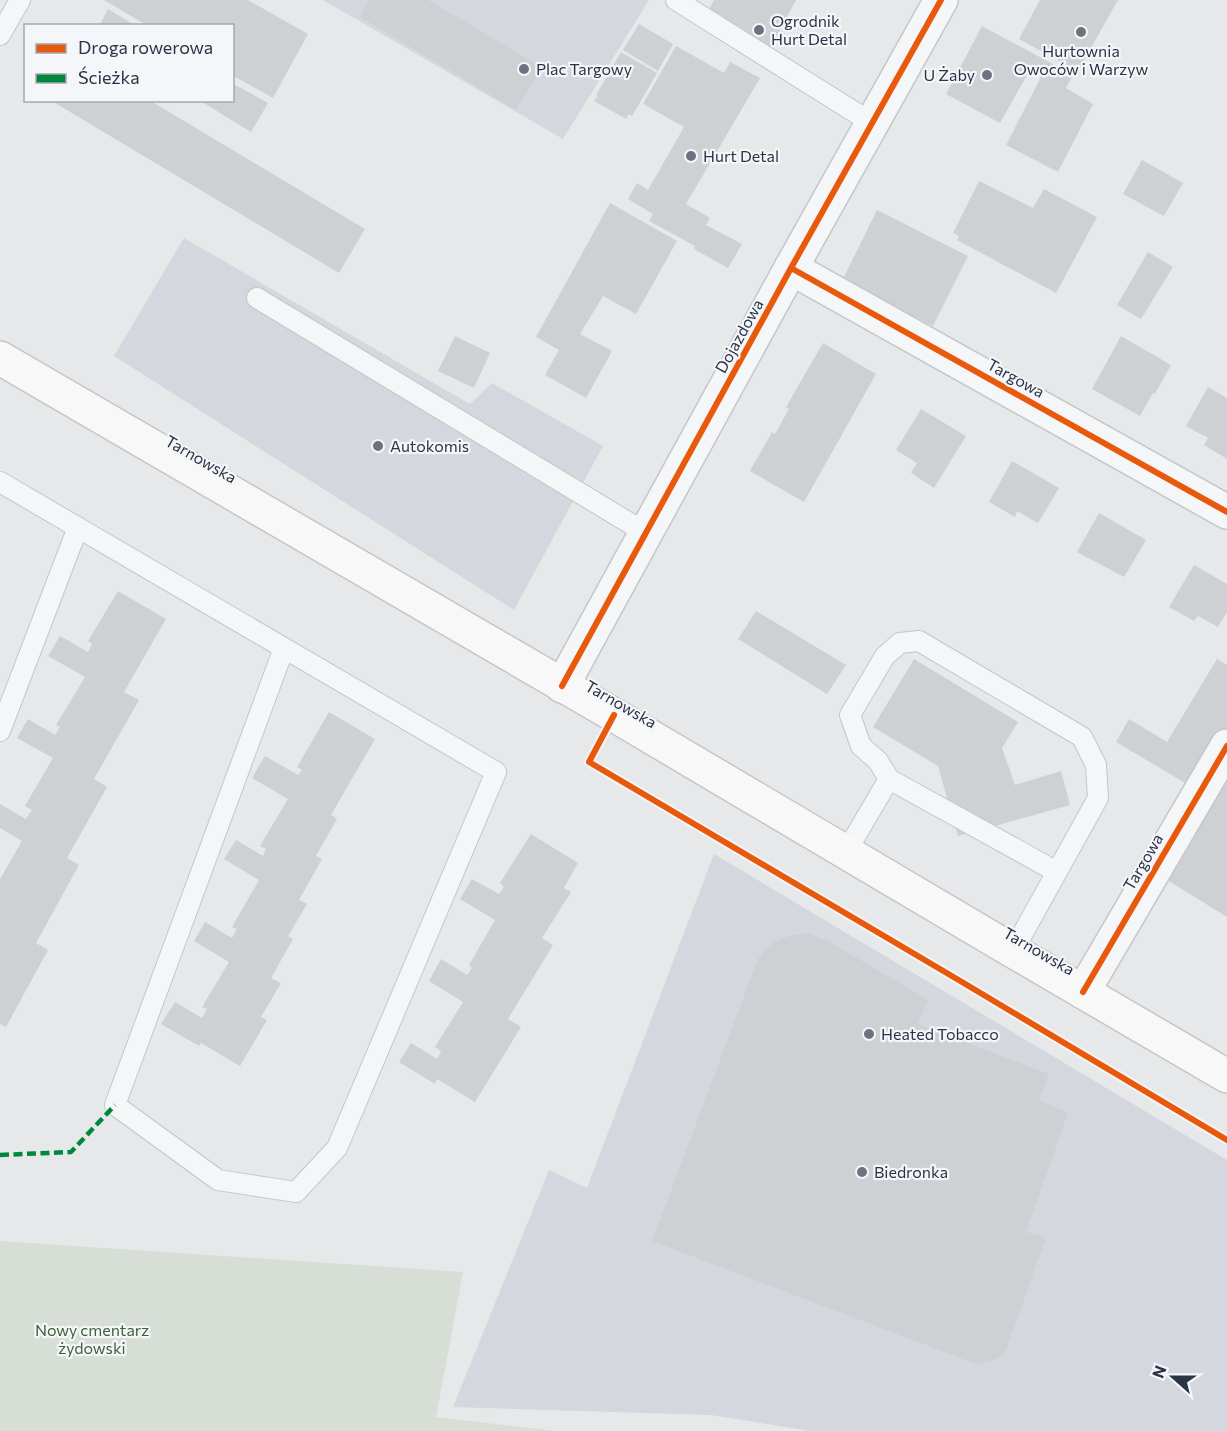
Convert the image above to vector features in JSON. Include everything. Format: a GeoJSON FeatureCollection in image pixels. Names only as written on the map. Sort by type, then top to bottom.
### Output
{"type":"FeatureCollection","features":[{"type":"Feature","properties":{"kind":"main road","name":"Tarnowska"},"geometry":{"type":"LineString","coordinates":[[0,358],[1227,1076]]}},
{"type":"Feature","properties":{"kind":"street","name":"Dojazdowa"},"geometry":{"type":"LineString","coordinates":[[562,686],[941,0]]}},
{"type":"Feature","properties":{"kind":"street","name":"Targowa"},"geometry":{"type":"LineString","coordinates":[[791,268],[1227,512]]}},
{"type":"Feature","properties":{"kind":"street","name":"Targowa"},"geometry":{"type":"LineString","coordinates":[[1083,992],[1227,746]]}},
{"type":"Feature","properties":{"kind":"lane"},"geometry":{"type":"LineString","coordinates":[[0,35],[20,0]]}},
{"type":"Feature","properties":{"kind":"lane"},"geometry":{"type":"LineString","coordinates":[[676,0],[872,123]]}},
{"type":"Feature","properties":{"kind":"lane"},"geometry":{"type":"LineString","coordinates":[[257,298],[646,533]]}},
{"type":"Feature","properties":{"kind":"lane"},"geometry":{"type":"LineString","coordinates":[[0,482],[78,527],[496,772],[337,1148],[296,1192],[218,1180],[115,1105],[284,648]]}},
{"type":"Feature","properties":{"kind":"lane"},"geometry":{"type":"LineString","coordinates":[[0,731],[78,527]]}},
{"type":"Feature","properties":{"kind":"lane"},"geometry":{"type":"LineString","coordinates":[[1013,951],[1057,872],[1098,798],[1096,765],[1082,737],[919,641],[900,643],[885,656],[850,715],[861,746],[878,761],[889,779],[1057,872]]}},
{"type":"Feature","properties":{"kind":"lane"},"geometry":{"type":"LineString","coordinates":[[846,852],[889,779]]}},
{"type":"Feature","properties":{"kind":"shaded area","name":"Plac Targowy"},"geometry":{"type":"Polygon","coordinates":[[[323,0],[649,0],[563,139],[323,0]]]}},
{"type":"Feature","properties":{"kind":"shaded area"},"geometry":{"type":"Polygon","coordinates":[[[184,238],[470,404],[492,383],[603,446],[514,610],[114,356],[184,238]]]}},
{"type":"Feature","properties":{"kind":"shaded area","name":"Biedronka"},"geometry":{"type":"Polygon","coordinates":[[[714,854],[1227,1160],[1227,1431],[810,1431],[711,1415],[453,1407],[549,1170],[587,1188],[714,854]]]}},
{"type":"Feature","properties":{"kind":"green space","name":"Nowy cmentarz żydowski"},"geometry":{"type":"Polygon","coordinates":[[[0,1241],[463,1272],[436,1417],[555,1431],[0,1431],[0,1241]]]}},
{"type":"Feature","properties":{"kind":"building"},"geometry":{"type":"Polygon","coordinates":[[[104,0],[248,0],[308,34],[273,98],[234,76],[234,24],[145,24],[104,0]]]}},
{"type":"Feature","properties":{"kind":"building"},"geometry":{"type":"Polygon","coordinates":[[[370,0],[428,0],[542,67],[516,110],[360,17],[370,0]]]}},
{"type":"Feature","properties":{"kind":"building","name":"Ogrodnik Hurt Detal"},"geometry":{"type":"Polygon","coordinates":[[[714,0],[796,0],[771,47],[707,13],[714,0]]]}},
{"type":"Feature","properties":{"kind":"building"},"geometry":{"type":"Polygon","coordinates":[[[1040,0],[1118,0],[1078,71],[1019,39],[1040,0]]]}},
{"type":"Feature","properties":{"kind":"building"},"geometry":{"type":"Polygon","coordinates":[[[108,9],[133,24],[100,24],[108,9]]]}},
{"type":"Feature","properties":{"kind":"building"},"geometry":{"type":"Polygon","coordinates":[[[639,24],[673,44],[658,71],[623,50],[639,24]]]}},
{"type":"Feature","properties":{"kind":"building"},"geometry":{"type":"Polygon","coordinates":[[[982,26],[1073,75],[1066,88],[1093,104],[1058,172],[1006,145],[1042,75],[1031,68],[1000,123],[946,94],[982,26]]]}},
{"type":"Feature","properties":{"kind":"building"},"geometry":{"type":"Polygon","coordinates":[[[676,46],[724,73],[730,62],[760,78],[686,204],[710,218],[706,225],[742,244],[728,268],[694,249],[695,246],[649,221],[653,214],[628,199],[637,183],[648,190],[684,127],[643,104],[676,46]]]}},
{"type":"Feature","properties":{"kind":"building"},"geometry":{"type":"Polygon","coordinates":[[[621,52],[657,73],[632,116],[629,114],[626,119],[594,101],[621,52]]]}},
{"type":"Feature","properties":{"kind":"building"},"geometry":{"type":"Polygon","coordinates":[[[234,84],[268,103],[251,132],[202,102],[234,102],[234,84]]]}},
{"type":"Feature","properties":{"kind":"building"},"geometry":{"type":"Polygon","coordinates":[[[53,102],[152,102],[365,229],[339,273],[53,102]]]}},
{"type":"Feature","properties":{"kind":"building"},"geometry":{"type":"Polygon","coordinates":[[[1142,160],[1183,183],[1164,216],[1123,194],[1142,160]]]}},
{"type":"Feature","properties":{"kind":"building"},"geometry":{"type":"Polygon","coordinates":[[[979,181],[1033,208],[1044,189],[1097,217],[1056,293],[957,240],[959,236],[953,233],[979,181]]]}},
{"type":"Feature","properties":{"kind":"building"},"geometry":{"type":"Polygon","coordinates":[[[610,203],[677,241],[636,314],[603,296],[580,334],[612,351],[586,398],[545,375],[559,350],[536,337],[610,203]]]}},
{"type":"Feature","properties":{"kind":"building"},"geometry":{"type":"Polygon","coordinates":[[[877,210],[968,256],[933,326],[842,281],[877,210]]]}},
{"type":"Feature","properties":{"kind":"building"},"geometry":{"type":"Polygon","coordinates":[[[1148,252],[1173,267],[1141,319],[1117,305],[1148,252]]]}},
{"type":"Feature","properties":{"kind":"building"},"geometry":{"type":"Polygon","coordinates":[[[455,336],[490,353],[474,388],[438,371],[455,336]]]}},
{"type":"Feature","properties":{"kind":"building"},"geometry":{"type":"Polygon","coordinates":[[[1121,336],[1171,365],[1140,416],[1092,389],[1121,336]]]}},
{"type":"Feature","properties":{"kind":"building"},"geometry":{"type":"Polygon","coordinates":[[[823,343],[876,374],[804,502],[750,471],[772,432],[775,434],[789,409],[786,407],[823,343]]]}},
{"type":"Feature","properties":{"kind":"building"},"geometry":{"type":"Polygon","coordinates":[[[1208,387],[1227,398],[1227,459],[1204,445],[1208,438],[1186,426],[1208,387]]]}},
{"type":"Feature","properties":{"kind":"building"},"geometry":{"type":"Polygon","coordinates":[[[921,409],[966,436],[934,488],[911,473],[917,463],[896,450],[921,409]]]}},
{"type":"Feature","properties":{"kind":"building"},"geometry":{"type":"Polygon","coordinates":[[[1012,461],[1059,488],[1038,523],[1017,511],[1015,517],[989,502],[1012,461]]]}},
{"type":"Feature","properties":{"kind":"building"},"geometry":{"type":"Polygon","coordinates":[[[1099,513],[1146,540],[1124,577],[1077,552],[1099,513]]]}},
{"type":"Feature","properties":{"kind":"building"},"geometry":{"type":"Polygon","coordinates":[[[1194,565],[1227,584],[1227,612],[1218,627],[1198,616],[1194,621],[1169,607],[1194,565]]]}},
{"type":"Feature","properties":{"kind":"building"},"geometry":{"type":"Polygon","coordinates":[[[118,591],[166,619],[124,692],[139,700],[94,779],[107,787],[67,858],[79,865],[36,943],[48,950],[6,1027],[0,1024],[0,879],[22,841],[0,828],[0,804],[26,819],[32,810],[25,806],[53,758],[17,738],[28,719],[55,735],[60,727],[56,725],[85,677],[48,656],[60,636],[88,652],[92,644],[88,641],[118,591]]]}},
{"type":"Feature","properties":{"kind":"building"},"geometry":{"type":"Polygon","coordinates":[[[756,611],[846,665],[827,694],[738,639],[756,611]]]}},
{"type":"Feature","properties":{"kind":"building"},"geometry":{"type":"Polygon","coordinates":[[[914,659],[1018,722],[1002,748],[1015,785],[1061,771],[1070,805],[958,836],[938,766],[873,727],[914,659]]]}},
{"type":"Feature","properties":{"kind":"building"},"geometry":{"type":"Polygon","coordinates":[[[1217,659],[1227,665],[1227,729],[1192,787],[1116,742],[1129,719],[1167,742],[1217,659]]]}},
{"type":"Feature","properties":{"kind":"building"},"geometry":{"type":"Polygon","coordinates":[[[329,712],[375,739],[331,815],[337,819],[316,856],[322,859],[299,900],[307,904],[288,936],[293,939],[271,978],[281,983],[261,1017],[267,1020],[240,1066],[201,1043],[199,1046],[161,1024],[175,1002],[202,1018],[207,1009],[202,1007],[229,962],[194,941],[205,922],[232,938],[237,929],[232,927],[259,880],[224,859],[236,840],[263,856],[266,849],[260,846],[288,799],[252,778],[265,756],[298,775],[302,770],[297,767],[329,712]]]}},
{"type":"Feature","properties":{"kind":"building"},"geometry":{"type":"Polygon","coordinates":[[[1227,774],[1227,917],[1164,878],[1227,774]]]}},
{"type":"Feature","properties":{"kind":"building"},"geometry":{"type":"Polygon","coordinates":[[[531,834],[578,863],[564,888],[571,892],[542,938],[553,945],[508,1019],[521,1027],[475,1102],[437,1079],[435,1084],[399,1062],[411,1043],[437,1059],[441,1051],[435,1047],[463,1002],[429,981],[441,959],[467,975],[472,968],[469,965],[495,920],[460,899],[472,879],[499,894],[504,887],[500,883],[531,834]]]}},
{"type":"Feature","properties":{"kind":"building","name":"Biedronka"},"geometry":{"type":"Polygon","coordinates":[[[795,934],[809,934],[828,941],[928,1000],[918,1024],[1049,1074],[1039,1100],[1068,1113],[1026,1232],[1046,1238],[1004,1355],[992,1361],[976,1364],[652,1241],[758,959],[766,948],[778,940],[795,934]]]}},
{"type":"Feature","properties":{"kind":"marked path"},"geometry":{"type":"LineString","coordinates":[[0,1155],[71,1152],[115,1105]]}},
{"type":"Feature","properties":{"kind":"cycle path"},"geometry":{"type":"LineString","coordinates":[[562,686],[941,0]]}},
{"type":"Feature","properties":{"kind":"cycle path"},"geometry":{"type":"LineString","coordinates":[[791,268],[1227,512]]}},
{"type":"Feature","properties":{"kind":"cycle path"},"geometry":{"type":"LineString","coordinates":[[614,715],[589,762],[1227,1140]]}},
{"type":"Feature","properties":{"kind":"cycle path"},"geometry":{"type":"LineString","coordinates":[[1083,992],[1227,746]]}},
{"type":"Feature","properties":{"kind":"place","name":"Ogrodnik Hurt Detal"},"geometry":{"type":"Point","coordinates":[759,30]}},
{"type":"Feature","properties":{"kind":"place","name":"Hurtownia Owoców i Warzyw"},"geometry":{"type":"Point","coordinates":[1081,32]}},
{"type":"Feature","properties":{"kind":"place","name":"Plac Targowy"},"geometry":{"type":"Point","coordinates":[524,69]}},
{"type":"Feature","properties":{"kind":"place","name":"U Żaby"},"geometry":{"type":"Point","coordinates":[987,75]}},
{"type":"Feature","properties":{"kind":"place","name":"Hurt Detal"},"geometry":{"type":"Point","coordinates":[691,156]}},
{"type":"Feature","properties":{"kind":"place","name":"Autokomis"},"geometry":{"type":"Point","coordinates":[378,446]}},
{"type":"Feature","properties":{"kind":"place","name":"Heated Tobacco"},"geometry":{"type":"Point","coordinates":[869,1034]}},
{"type":"Feature","properties":{"kind":"place","name":"Biedronka"},"geometry":{"type":"Point","coordinates":[862,1172]}}]}
